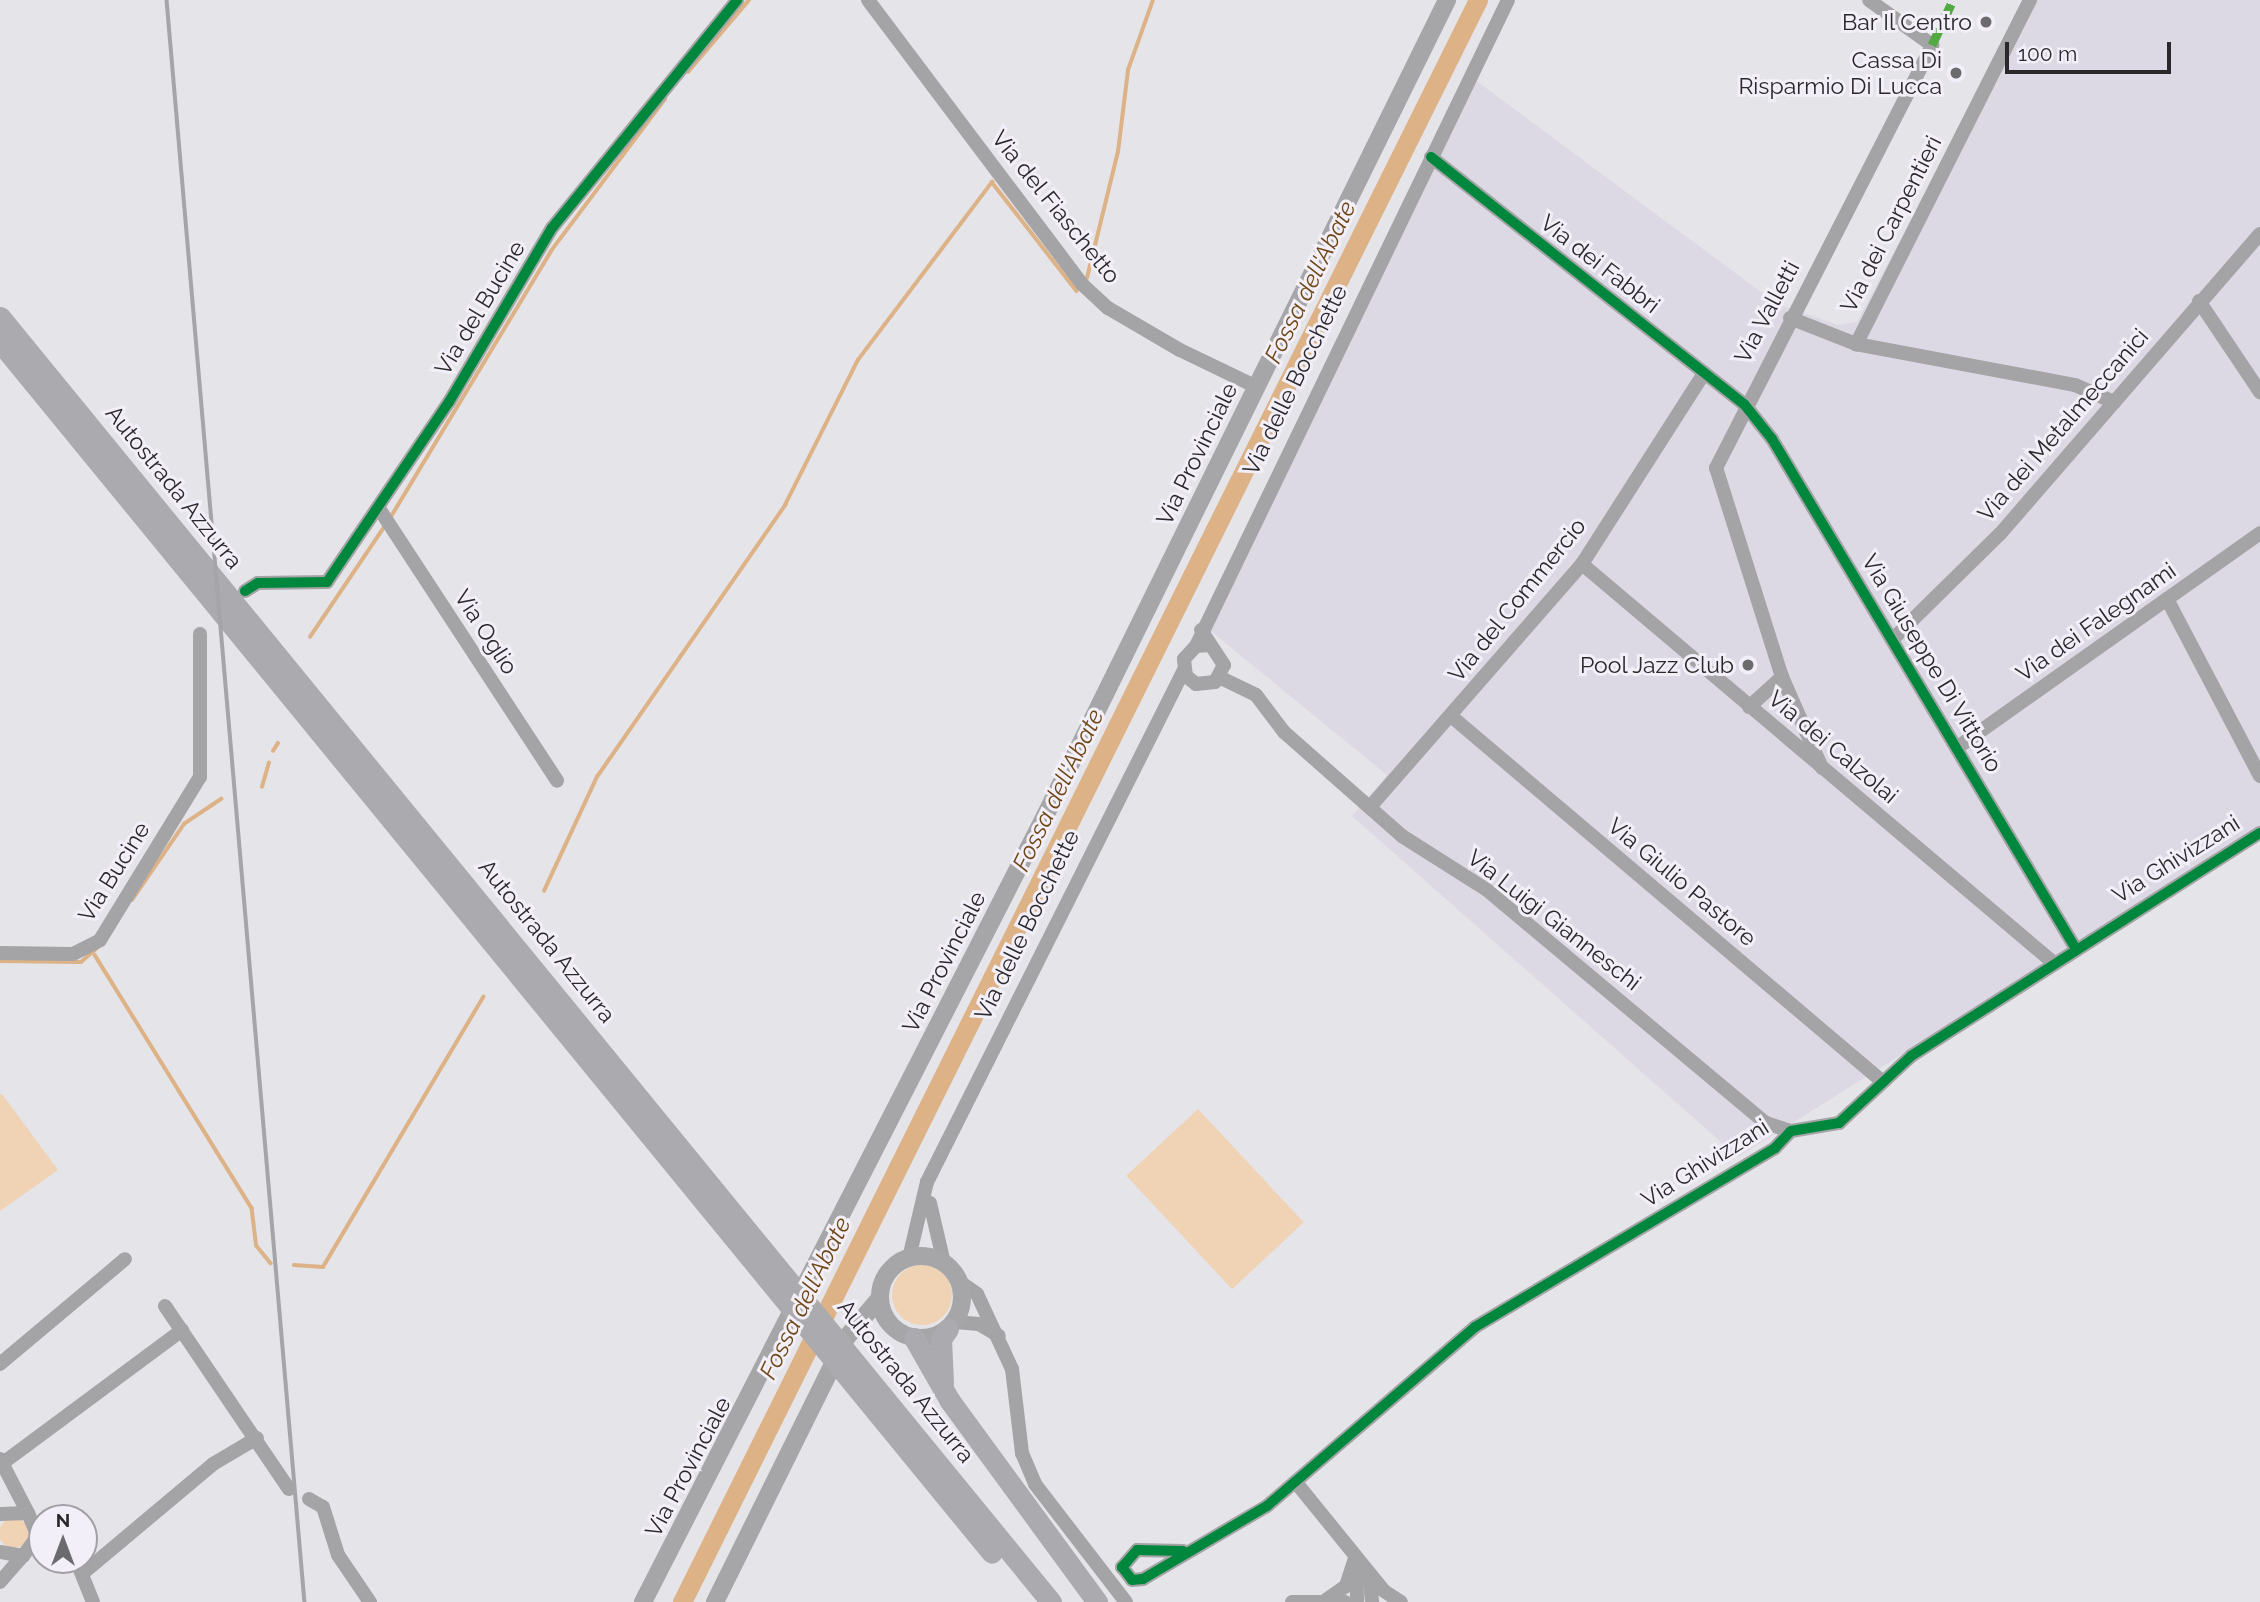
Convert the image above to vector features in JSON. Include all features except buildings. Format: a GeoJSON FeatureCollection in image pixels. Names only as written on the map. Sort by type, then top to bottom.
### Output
{"type":"FeatureCollection","features":[{"type":"Feature","properties":{"kind":"highway","name":"Autostrada Azzurra"},"geometry":{"type":"LineString","coordinates":[[0,317],[286,688],[780,1280]]}},
{"type":"Feature","properties":{"kind":"highway","name":"Autostrada Azzurra"},"geometry":{"type":"LineString","coordinates":[[0,342],[176,543],[266,640],[780,1280],[1051,1602]]}},
{"type":"Feature","properties":{"kind":"highway"},"geometry":{"type":"LineString","coordinates":[[950,1401],[939,1373],[951,1326]]}},
{"type":"Feature","properties":{"kind":"highway"},"geometry":{"type":"LineString","coordinates":[[915,1338],[950,1401],[1097,1598]]}},
{"type":"Feature","properties":{"kind":"highway","name":"Autostrada Azzurra"},"geometry":{"type":"LineString","coordinates":[[856,1373],[1032,1602]]}},
{"type":"Feature","properties":{"kind":"main road","name":"Via Provinciale"},"geometry":{"type":"LineString","coordinates":[[643,1602],[790,1324],[1447,0]]}},
{"type":"Feature","properties":{"kind":"main road"},"geometry":{"type":"LineString","coordinates":[[714,1599],[846,1338],[880,1298],[891,1269],[909,1258],[944,1263],[960,1282],[951,1326],[915,1338],[894,1329],[862,1328],[846,1338]]}},
{"type":"Feature","properties":{"kind":"main road"},"geometry":{"type":"LineString","coordinates":[[880,1298],[894,1329]]}},
{"type":"Feature","properties":{"kind":"street","name":"Via del Bucine"},"geometry":{"type":"LineString","coordinates":[[245,591],[258,583],[327,582],[380,512],[552,228],[737,0]]}},
{"type":"Feature","properties":{"kind":"street","name":"Via del Fiaschetto"},"geometry":{"type":"LineString","coordinates":[[867,0],[1083,285],[1108,308],[1180,350],[1257,387]]}},
{"type":"Feature","properties":{"kind":"street","name":"Via delle Bocchette"},"geometry":{"type":"LineString","coordinates":[[909,1258],[927,1182],[1171,689],[1187,675],[1184,659],[1203,645],[1201,631],[1508,0]]}},
{"type":"Feature","properties":{"kind":"street","name":"Via Valletti"},"geometry":{"type":"LineString","coordinates":[[1822,768],[1782,677],[1716,468],[1744,404],[1932,46],[1869,0]]}},
{"type":"Feature","properties":{"kind":"street","name":"Via dei Carpentieri"},"geometry":{"type":"LineString","coordinates":[[2030,0],[1856,344],[2074,386],[2114,402]]}},
{"type":"Feature","properties":{"kind":"street","name":"Via dei Fabbri"},"geometry":{"type":"LineString","coordinates":[[1431,157],[1744,404]]}},
{"type":"Feature","properties":{"kind":"street","name":"Via dei Metalmeccanici"},"geometry":{"type":"LineString","coordinates":[[1893,639],[2000,534],[2199,301],[2260,234]]}},
{"type":"Feature","properties":{"kind":"street"},"geometry":{"type":"LineString","coordinates":[[2199,301],[2260,392]]}},
{"type":"Feature","properties":{"kind":"street"},"geometry":{"type":"LineString","coordinates":[[1790,318],[1856,344]]}},
{"type":"Feature","properties":{"kind":"street","name":"Via del Commercio"},"geometry":{"type":"LineString","coordinates":[[1370,807],[1582,564],[1704,373]]}},
{"type":"Feature","properties":{"kind":"street","name":"Via Giuseppe Di Vittorio"},"geometry":{"type":"LineString","coordinates":[[1744,404],[1893,639],[2076,948]]}},
{"type":"Feature","properties":{"kind":"street","name":"Via Oglio"},"geometry":{"type":"LineString","coordinates":[[380,512],[556,781]]}},
{"type":"Feature","properties":{"kind":"street","name":"Via dei Falegnami"},"geometry":{"type":"LineString","coordinates":[[1958,747],[2167,599],[2258,541]]}},
{"type":"Feature","properties":{"kind":"street","name":"Via dei Calzolai"},"geometry":{"type":"LineString","coordinates":[[1582,564],[2055,964]]}},
{"type":"Feature","properties":{"kind":"street"},"geometry":{"type":"LineString","coordinates":[[2167,599],[2260,776]]}},
{"type":"Feature","properties":{"kind":"street","name":"Via Bucine"},"geometry":{"type":"LineString","coordinates":[[0,953],[73,954],[100,940],[200,777],[200,634]]}},
{"type":"Feature","properties":{"kind":"street"},"geometry":{"type":"LineString","coordinates":[[1187,675],[1202,685],[1226,674],[1203,645]]}},
{"type":"Feature","properties":{"kind":"street","name":"Via Luigi Gianneschi"},"geometry":{"type":"LineString","coordinates":[[1226,674],[1402,836],[1487,890],[1766,1123],[1791,1131]]}},
{"type":"Feature","properties":{"kind":"street"},"geometry":{"type":"LineString","coordinates":[[1749,707],[1782,677]]}},
{"type":"Feature","properties":{"kind":"street","name":"Via Giulio Pastore"},"geometry":{"type":"LineString","coordinates":[[1451,716],[1883,1082]]}},
{"type":"Feature","properties":{"kind":"street","name":"Via Ghivizzani"},"geometry":{"type":"LineString","coordinates":[[1183,1551],[1298,1485],[1475,1326],[1775,1148],[1791,1131],[1839,1123],[1911,1056],[2076,948],[2260,833]]}},
{"type":"Feature","properties":{"kind":"street"},"geometry":{"type":"LineString","coordinates":[[927,1182],[944,1263]]}},
{"type":"Feature","properties":{"kind":"street"},"geometry":{"type":"LineString","coordinates":[[0,1364],[125,1259]]}},
{"type":"Feature","properties":{"kind":"street"},"geometry":{"type":"LineString","coordinates":[[960,1282],[977,1294],[1000,1337],[1012,1369],[1022,1453],[1035,1485],[1126,1602]]}},
{"type":"Feature","properties":{"kind":"street"},"geometry":{"type":"LineString","coordinates":[[165,1306],[257,1438],[289,1489]]}},
{"type":"Feature","properties":{"kind":"street"},"geometry":{"type":"LineString","coordinates":[[951,1326],[979,1324],[1000,1337]]}},
{"type":"Feature","properties":{"kind":"street"},"geometry":{"type":"LineString","coordinates":[[28,1509],[1,1461],[182,1329]]}},
{"type":"Feature","properties":{"kind":"street"},"geometry":{"type":"LineString","coordinates":[[98,1549],[213,1464],[257,1438]]}},
{"type":"Feature","properties":{"kind":"street"},"geometry":{"type":"LineString","coordinates":[[1298,1485],[1357,1559],[1401,1602]]}},
{"type":"Feature","properties":{"kind":"street"},"geometry":{"type":"LineString","coordinates":[[309,1499],[323,1507],[338,1555],[370,1602]]}},
{"type":"Feature","properties":{"kind":"street"},"geometry":{"type":"LineString","coordinates":[[0,1514],[28,1520]]}},
{"type":"Feature","properties":{"kind":"street"},"geometry":{"type":"LineString","coordinates":[[0,1552],[28,1554]]}},
{"type":"Feature","properties":{"kind":"street"},"geometry":{"type":"LineString","coordinates":[[0,1581],[28,1557]]}},
{"type":"Feature","properties":{"kind":"street"},"geometry":{"type":"LineString","coordinates":[[1326,1600],[1346,1586],[1357,1559]]}},
{"type":"Feature","properties":{"kind":"street"},"geometry":{"type":"LineString","coordinates":[[1357,1559],[1357,1602]]}},
{"type":"Feature","properties":{"kind":"street"},"geometry":{"type":"LineString","coordinates":[[1357,1559],[1372,1602]]}},
{"type":"Feature","properties":{"kind":"street"},"geometry":{"type":"LineString","coordinates":[[80,1574],[93,1602]]}},
{"type":"Feature","properties":{"kind":"street"},"geometry":{"type":"LineString","coordinates":[[1292,1602],[1345,1602]]}},
{"type":"Feature","properties":{"kind":"shaded area"},"geometry":{"type":"Polygon","coordinates":[[[2026,0],[2260,0],[2260,830],[1738,1157],[1352,816],[1387,775],[1207,628],[1475,80],[1777,304],[1838,325],[1857,322],[2026,0]]]}},
{"type":"Feature","properties":{"kind":"shaded area"},"geometry":{"type":"Polygon","coordinates":[[[2,1094],[58,1170],[0,1211],[0,1095],[2,1094]]]}},
{"type":"Feature","properties":{"kind":"shaded area"},"geometry":{"type":"Polygon","coordinates":[[[1198,1109],[1304,1222],[1232,1289],[1126,1176],[1198,1109]]]}},
{"type":"Feature","properties":{"kind":"shaded area"},"geometry":{"type":"Polygon","coordinates":[[[922,1265],[943,1274],[952,1295],[943,1316],[922,1325],[901,1316],[892,1295],[901,1274],[922,1265]]]}},
{"type":"Feature","properties":{"kind":"shaded area"},"geometry":{"type":"Polygon","coordinates":[[[14,1518],[27,1527],[27,1539],[14,1548],[4,1543],[-1,1533],[4,1523],[14,1518]]]}},
{"type":"Feature","properties":{"kind":"waterway"},"geometry":{"type":"LineString","coordinates":[[688,72],[749,0]]}},
{"type":"Feature","properties":{"kind":"waterway"},"geometry":{"type":"LineString","coordinates":[[1087,278],[1118,152],[1128,70],[1153,0]]}},
{"type":"Feature","properties":{"kind":"waterway","name":"Fossa dell'Abate"},"geometry":{"type":"LineString","coordinates":[[682,1602],[1478,0]]}},
{"type":"Feature","properties":{"kind":"waterway"},"geometry":{"type":"LineString","coordinates":[[389,520],[551,251],[665,99]]}},
{"type":"Feature","properties":{"kind":"waterway"},"geometry":{"type":"LineString","coordinates":[[544,891],[597,777],[785,505],[858,360],[992,182],[1077,291]]}},
{"type":"Feature","properties":{"kind":"waterway"},"geometry":{"type":"LineString","coordinates":[[310,637],[385,526]]}},
{"type":"Feature","properties":{"kind":"waterway"},"geometry":{"type":"LineString","coordinates":[[273,751],[278,743]]}},
{"type":"Feature","properties":{"kind":"waterway"},"geometry":{"type":"LineString","coordinates":[[262,787],[269,763]]}},
{"type":"Feature","properties":{"kind":"waterway"},"geometry":{"type":"LineString","coordinates":[[132,900],[184,824],[221,799]]}},
{"type":"Feature","properties":{"kind":"waterway"},"geometry":{"type":"LineString","coordinates":[[0,961],[81,962],[102,944]]}},
{"type":"Feature","properties":{"kind":"waterway"},"geometry":{"type":"LineString","coordinates":[[95,955],[252,1208],[257,1246],[271,1263]]}},
{"type":"Feature","properties":{"kind":"waterway"},"geometry":{"type":"LineString","coordinates":[[294,1265],[323,1267],[483,997]]}},
{"type":"Feature","properties":{"kind":"railway"},"geometry":{"type":"LineString","coordinates":[[167,0],[305,1602]]}},
{"type":"Feature","properties":{"kind":"marked path"},"geometry":{"type":"LineString","coordinates":[[1932,45],[1953,0]]}},
{"type":"Feature","properties":{"kind":"cycle path"},"geometry":{"type":"LineString","coordinates":[[245,591],[258,583],[327,582],[449,402],[552,228],[737,0]]}},
{"type":"Feature","properties":{"kind":"cycle path"},"geometry":{"type":"LineString","coordinates":[[1431,157],[1744,404],[1772,439],[2076,949]]}},
{"type":"Feature","properties":{"kind":"cycle path"},"geometry":{"type":"LineString","coordinates":[[1183,1551],[1137,1550],[1122,1567],[1132,1580],[1143,1579],[1267,1506],[1475,1327],[1775,1148],[1791,1131],[1839,1123],[1911,1056],[2260,833]]}},
{"type":"Feature","properties":{"kind":"place","name":"Bar Il Centro"},"geometry":{"type":"Point","coordinates":[1986,22]}},
{"type":"Feature","properties":{"kind":"place","name":"Cassa Di Risparmio Di Lucca"},"geometry":{"type":"Point","coordinates":[1956,73]}},
{"type":"Feature","properties":{"kind":"place","name":"Pool Jazz Club"},"geometry":{"type":"Point","coordinates":[1748,665]}}]}
